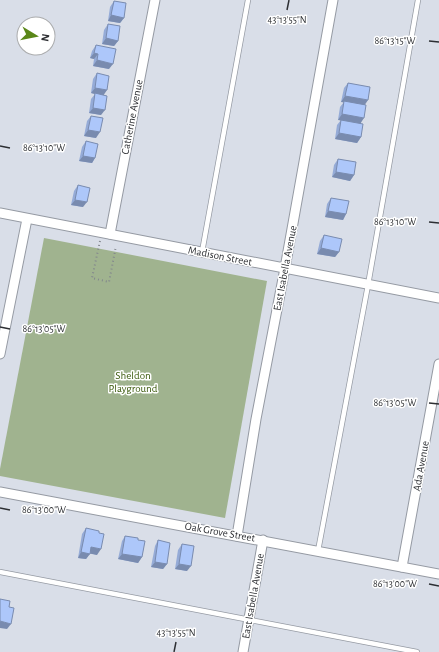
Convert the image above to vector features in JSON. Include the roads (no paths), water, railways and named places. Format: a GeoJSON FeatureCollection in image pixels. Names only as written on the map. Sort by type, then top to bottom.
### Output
{"type":"FeatureCollection","features":[{"type":"Feature","properties":{"kind":"street","name":"Catherine Avenue"},"geometry":{"type":"LineString","coordinates":[[114,235],[155,0]]}},
{"type":"Feature","properties":{"kind":"street","name":"East Isabella Avenue"},"geometry":{"type":"LineString","coordinates":[[237,536],[256,419],[285,268],[333,0]]}},
{"type":"Feature","properties":{"kind":"street","name":"Madison Street"},"geometry":{"type":"LineString","coordinates":[[0,213],[439,298]]}},
{"type":"Feature","properties":{"kind":"street"},"geometry":{"type":"LineString","coordinates":[[0,354],[27,219]]}},
{"type":"Feature","properties":{"kind":"street","name":"Ada Avenue"},"geometry":{"type":"LineString","coordinates":[[402,567],[439,364]]}},
{"type":"Feature","properties":{"kind":"street","name":"Oak Grove Street"},"geometry":{"type":"LineString","coordinates":[[0,492],[439,574]]}},
{"type":"Feature","properties":{"kind":"street","name":"East Isabella Avenue"},"geometry":{"type":"LineString","coordinates":[[243,652],[263,540]]}},
{"type":"Feature","properties":{"kind":"lane"},"geometry":{"type":"LineString","coordinates":[[202,252],[248,0]]}},
{"type":"Feature","properties":{"kind":"lane"},"geometry":{"type":"LineString","coordinates":[[318,552],[368,285],[418,0]]}},
{"type":"Feature","properties":{"kind":"lane"},"geometry":{"type":"LineString","coordinates":[[0,572],[417,652]]}},
{"type":"Feature","properties":{"kind":"park label","name":"Sheldon Playground"},"geometry":{"type":"Point","coordinates":[133,381]}}]}
